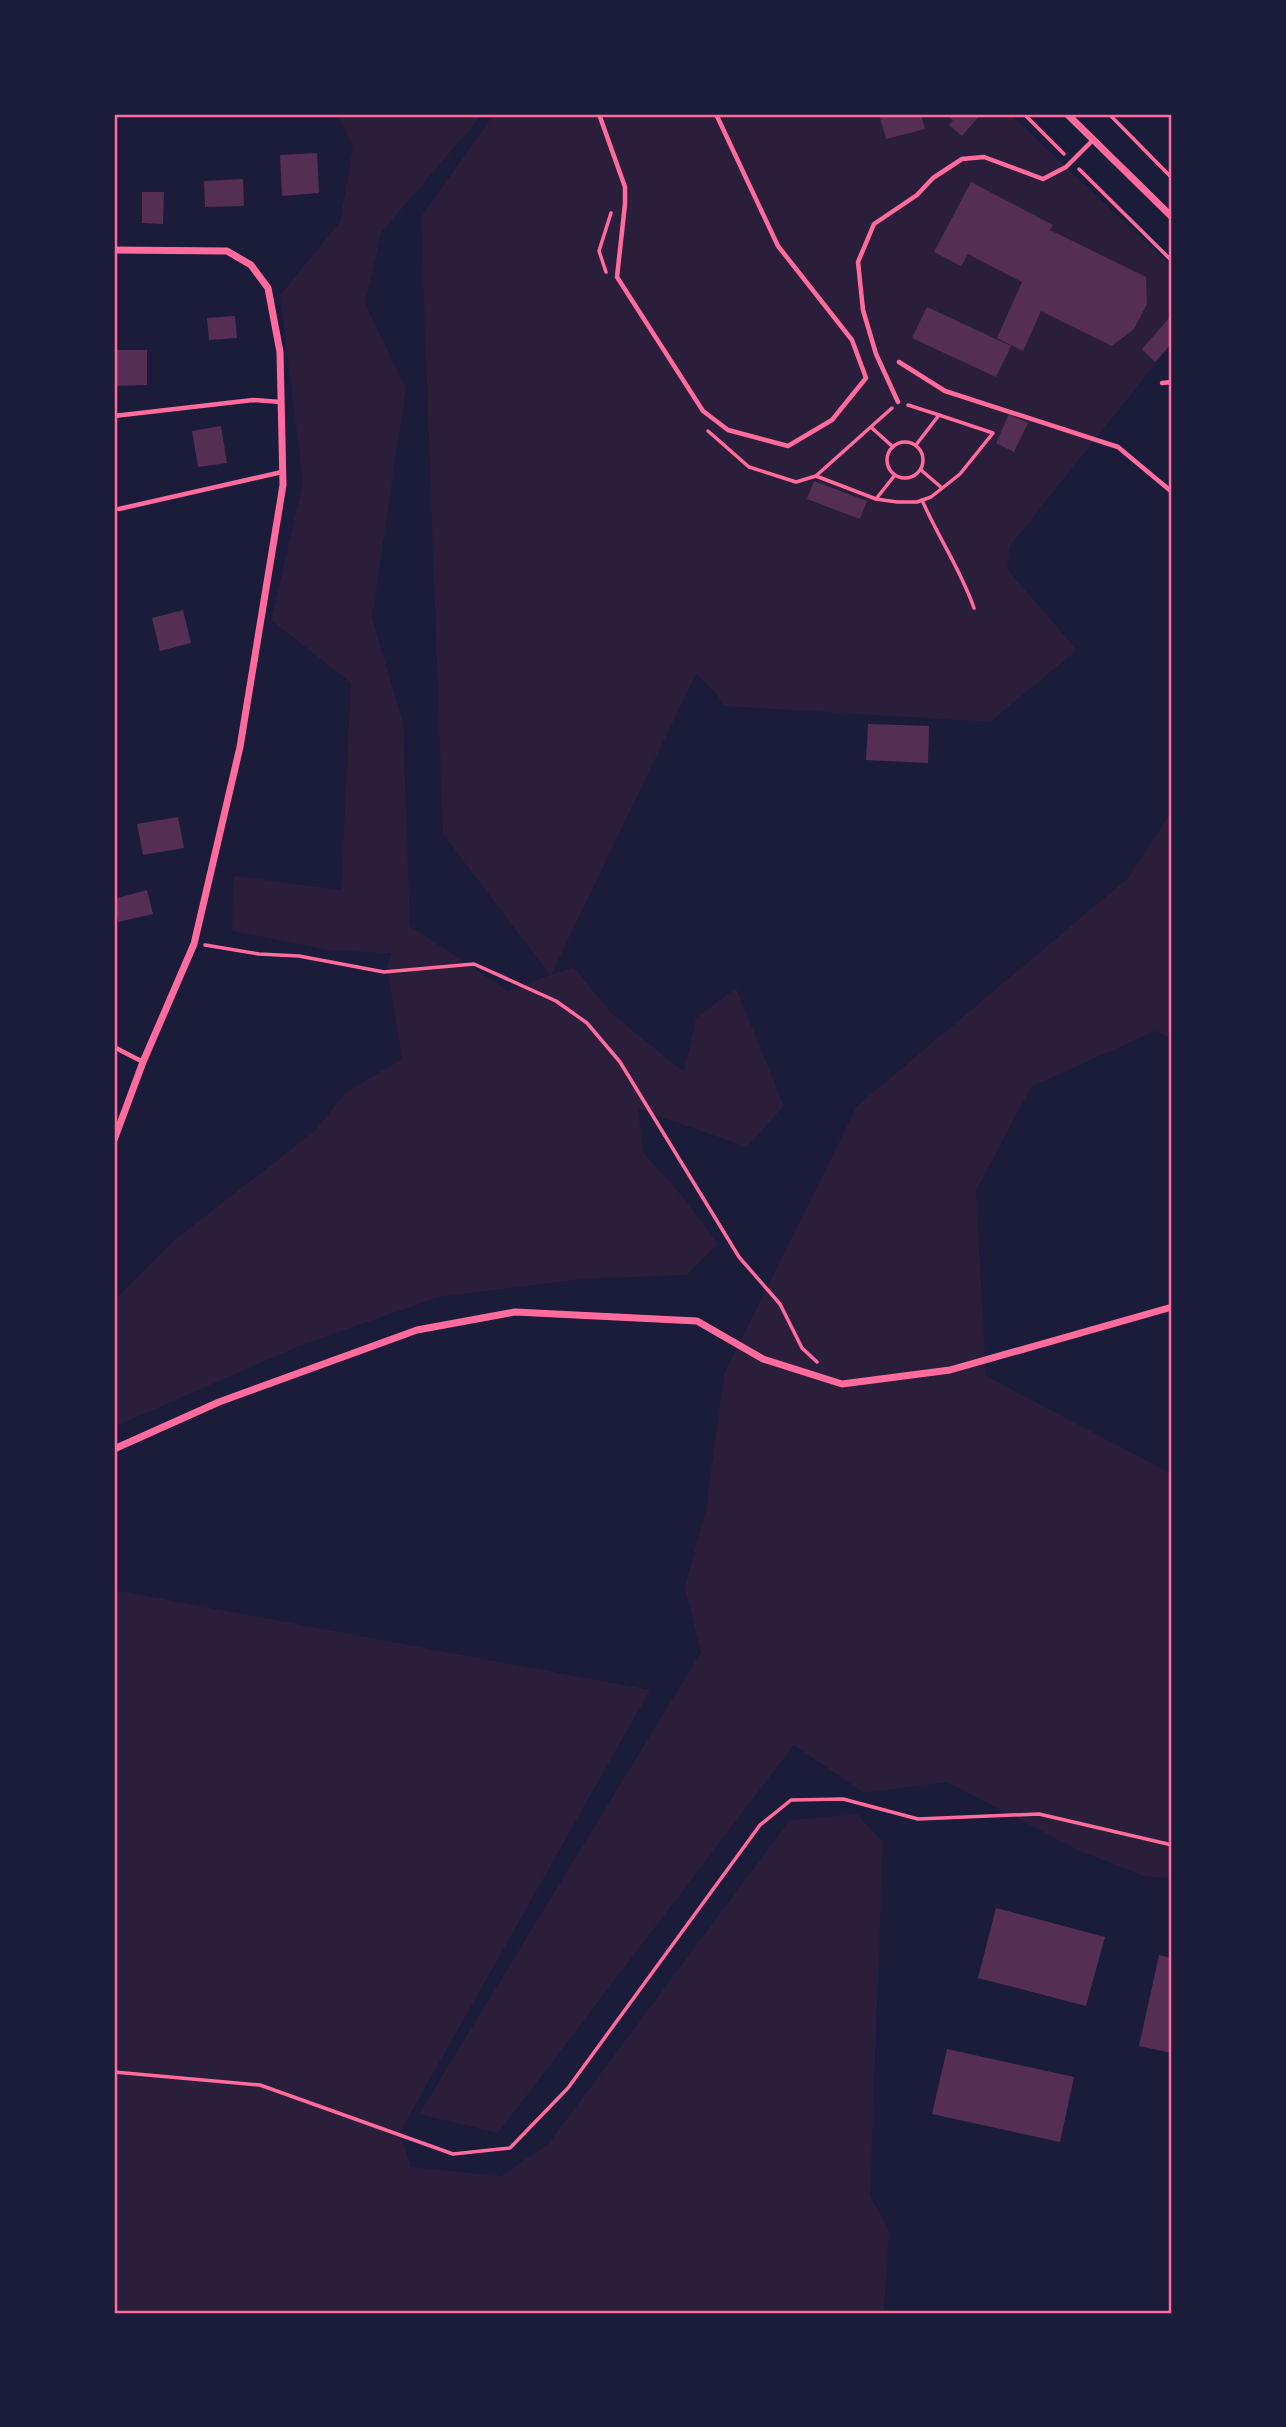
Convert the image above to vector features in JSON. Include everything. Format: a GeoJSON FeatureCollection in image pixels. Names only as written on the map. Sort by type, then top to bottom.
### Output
{"type":"FeatureCollection","features":[{"type":"Feature","properties":{"kind":"street"},"geometry":{"type":"LineString","coordinates":[[1067,114],[1172,217]]}},
{"type":"Feature","properties":{"kind":"street"},"geometry":{"type":"LineString","coordinates":[[114,250],[227,251],[251,265],[268,288],[280,352],[283,485],[240,747],[194,944],[143,1062],[114,1140]]}},
{"type":"Feature","properties":{"kind":"street"},"geometry":{"type":"LineString","coordinates":[[114,1449],[219,1402],[417,1330],[515,1312],[697,1321],[763,1359],[842,1384],[950,1370],[1172,1307]]}},
{"type":"Feature","properties":{"kind":"lane"},"geometry":{"type":"LineString","coordinates":[[599,114],[625,187],[617,277],[703,411],[728,430],[788,446],[832,420],[866,378],[852,340],[778,246],[716,114]]}},
{"type":"Feature","properties":{"kind":"lane"},"geometry":{"type":"LineString","coordinates":[[898,402],[876,354],[863,310],[858,262],[874,224],[917,195],[933,178],[962,159],[984,157],[1043,179],[1053,176],[1093,139]]}},
{"type":"Feature","properties":{"kind":"lane"},"geometry":{"type":"LineString","coordinates":[[900,362],[946,391],[1118,447],[1172,492]]}},
{"type":"Feature","properties":{"kind":"lane"},"geometry":{"type":"LineString","coordinates":[[1162,383],[1172,382]]}},
{"type":"Feature","properties":{"kind":"lane"},"geometry":{"type":"LineString","coordinates":[[114,416],[253,400],[281,402]]}},
{"type":"Feature","properties":{"kind":"lane"},"geometry":{"type":"LineString","coordinates":[[119,509],[282,472]]}},
{"type":"Feature","properties":{"kind":"lane"},"geometry":{"type":"LineString","coordinates":[[114,1047],[143,1062]]}},
{"type":"Feature","properties":{"kind":"path"},"geometry":{"type":"LineString","coordinates":[[1024,114],[1172,261]]}},
{"type":"Feature","properties":{"kind":"path"},"geometry":{"type":"LineString","coordinates":[[1109,114],[1172,178]]}},
{"type":"Feature","properties":{"kind":"path"},"geometry":{"type":"LineString","coordinates":[[608,280],[599,251],[613,205]]}},
{"type":"Feature","properties":{"kind":"path"},"geometry":{"type":"LineString","coordinates":[[704,426],[749,467],[796,482],[816,476],[898,402]]}},
{"type":"Feature","properties":{"kind":"path"},"geometry":{"type":"LineString","coordinates":[[816,476],[876,499],[897,502],[922,500],[960,474],[993,433],[939,415]]}},
{"type":"Feature","properties":{"kind":"path"},"geometry":{"type":"LineString","coordinates":[[872,428],[893,447]]}},
{"type":"Feature","properties":{"kind":"path"},"geometry":{"type":"LineString","coordinates":[[902,442],[916,445],[923,456],[920,470],[909,478],[895,475],[887,463],[887,456],[893,447],[902,442]]}},
{"type":"Feature","properties":{"kind":"path"},"geometry":{"type":"LineString","coordinates":[[920,470],[942,488]]}},
{"type":"Feature","properties":{"kind":"path"},"geometry":{"type":"LineString","coordinates":[[876,499],[895,475]]}},
{"type":"Feature","properties":{"kind":"path"},"geometry":{"type":"LineString","coordinates":[[922,500],[965,582],[974,608]]}},
{"type":"Feature","properties":{"kind":"path"},"geometry":{"type":"LineString","coordinates":[[194,944],[259,954],[299,956],[384,972],[474,964],[556,1001],[587,1023],[620,1062],[739,1257],[780,1304],[802,1348],[822,1366]]}},
{"type":"Feature","properties":{"kind":"path"},"geometry":{"type":"LineString","coordinates":[[114,2072],[260,2085],[453,2154],[510,2148],[568,2088],[760,1825],[791,1800],[843,1799],[918,1819],[1039,1814],[1172,1845]]}},
{"type":"Feature","properties":{"kind":"shaded area"},"geometry":{"type":"Polygon","coordinates":[[[337,114],[483,114],[381,233],[365,304],[406,388],[372,618],[403,723],[410,926],[508,991],[550,975],[443,834],[421,217],[489,121],[497,114],[1010,114],[1172,267],[1172,343],[1010,546],[1007,569],[1077,650],[990,722],[724,706],[716,693],[696,674],[551,975],[574,967],[611,1013],[684,1072],[696,1018],[736,988],[784,1106],[747,1147],[638,1109],[643,1152],[686,1201],[718,1244],[686,1275],[583,1279],[439,1297],[304,1344],[114,1427],[114,1301],[178,1237],[315,1131],[345,1093],[402,1059],[387,966],[392,953],[333,951],[232,931],[234,876],[341,890],[351,683],[271,620],[303,483],[280,295],[340,222],[353,147],[337,114]]]}},
{"type":"Feature","properties":{"kind":"shaded area"},"geometry":{"type":"Polygon","coordinates":[[[1172,811],[1172,1039],[1155,1031],[1031,1087],[976,1191],[986,1376],[1172,1474],[1172,1879],[1144,1876],[1082,1852],[947,1782],[864,1793],[794,1745],[498,2133],[419,2114],[701,1652],[685,1587],[706,1509],[724,1374],[857,1106],[1128,878],[1172,811]]]}},
{"type":"Feature","properties":{"kind":"shaded area"},"geometry":{"type":"Polygon","coordinates":[[[114,1590],[650,1690],[400,2132],[411,2167],[501,2176],[548,2144],[790,1820],[857,1814],[883,1842],[870,2196],[889,2230],[884,2313],[114,2313],[114,1590]]]}},
{"type":"Feature","properties":{"kind":"building"},"geometry":{"type":"Polygon","coordinates":[[[879,114],[921,114],[925,129],[886,139],[879,114]]]}},
{"type":"Feature","properties":{"kind":"building"},"geometry":{"type":"Polygon","coordinates":[[[945,114],[981,114],[962,136],[949,125],[953,120],[945,114]]]}},
{"type":"Feature","properties":{"kind":"building"},"geometry":{"type":"Polygon","coordinates":[[[317,153],[319,193],[282,196],[280,155],[317,153]]]}},
{"type":"Feature","properties":{"kind":"building"},"geometry":{"type":"Polygon","coordinates":[[[243,179],[244,206],[205,207],[204,181],[243,179]]]}},
{"type":"Feature","properties":{"kind":"building"},"geometry":{"type":"Polygon","coordinates":[[[971,182],[1053,225],[1050,230],[1146,277],[1147,304],[1134,329],[1112,346],[1041,311],[1023,351],[997,338],[1022,282],[968,254],[961,266],[934,252],[971,182]]]}},
{"type":"Feature","properties":{"kind":"building"},"geometry":{"type":"Polygon","coordinates":[[[142,192],[164,192],[163,224],[142,223],[142,192]]]}},
{"type":"Feature","properties":{"kind":"building"},"geometry":{"type":"Polygon","coordinates":[[[927,307],[1011,346],[996,377],[912,338],[927,307]]]}},
{"type":"Feature","properties":{"kind":"building"},"geometry":{"type":"Polygon","coordinates":[[[1172,315],[1172,343],[1155,362],[1142,349],[1172,315]]]}},
{"type":"Feature","properties":{"kind":"building"},"geometry":{"type":"Polygon","coordinates":[[[235,316],[237,338],[209,340],[207,318],[235,316]]]}},
{"type":"Feature","properties":{"kind":"building"},"geometry":{"type":"Polygon","coordinates":[[[114,350],[147,350],[147,385],[114,386],[114,350]]]}},
{"type":"Feature","properties":{"kind":"building"},"geometry":{"type":"Polygon","coordinates":[[[1009,414],[1028,423],[1014,452],[996,443],[1009,414]]]}},
{"type":"Feature","properties":{"kind":"building"},"geometry":{"type":"Polygon","coordinates":[[[221,426],[227,463],[198,467],[192,431],[221,426]]]}},
{"type":"Feature","properties":{"kind":"building"},"geometry":{"type":"Polygon","coordinates":[[[814,481],[867,501],[860,519],[807,499],[814,481]]]}},
{"type":"Feature","properties":{"kind":"building"},"geometry":{"type":"Polygon","coordinates":[[[183,610],[191,643],[160,651],[152,618],[183,610]]]}},
{"type":"Feature","properties":{"kind":"building"},"geometry":{"type":"Polygon","coordinates":[[[868,724],[929,726],[928,763],[866,760],[868,724]]]}},
{"type":"Feature","properties":{"kind":"building"},"geometry":{"type":"Polygon","coordinates":[[[178,817],[184,848],[143,855],[137,824],[178,817]]]}},
{"type":"Feature","properties":{"kind":"building"},"geometry":{"type":"Polygon","coordinates":[[[147,890],[153,914],[118,922],[114,899],[147,890]]]}},
{"type":"Feature","properties":{"kind":"building"},"geometry":{"type":"Polygon","coordinates":[[[996,1908],[1105,1937],[1086,2006],[978,1978],[996,1908]]]}},
{"type":"Feature","properties":{"kind":"building"},"geometry":{"type":"Polygon","coordinates":[[[1159,1955],[1172,1958],[1172,2053],[1139,2046],[1159,1955]]]}},
{"type":"Feature","properties":{"kind":"building"},"geometry":{"type":"Polygon","coordinates":[[[947,2049],[1074,2077],[1060,2142],[932,2114],[947,2049]]]}}]}
